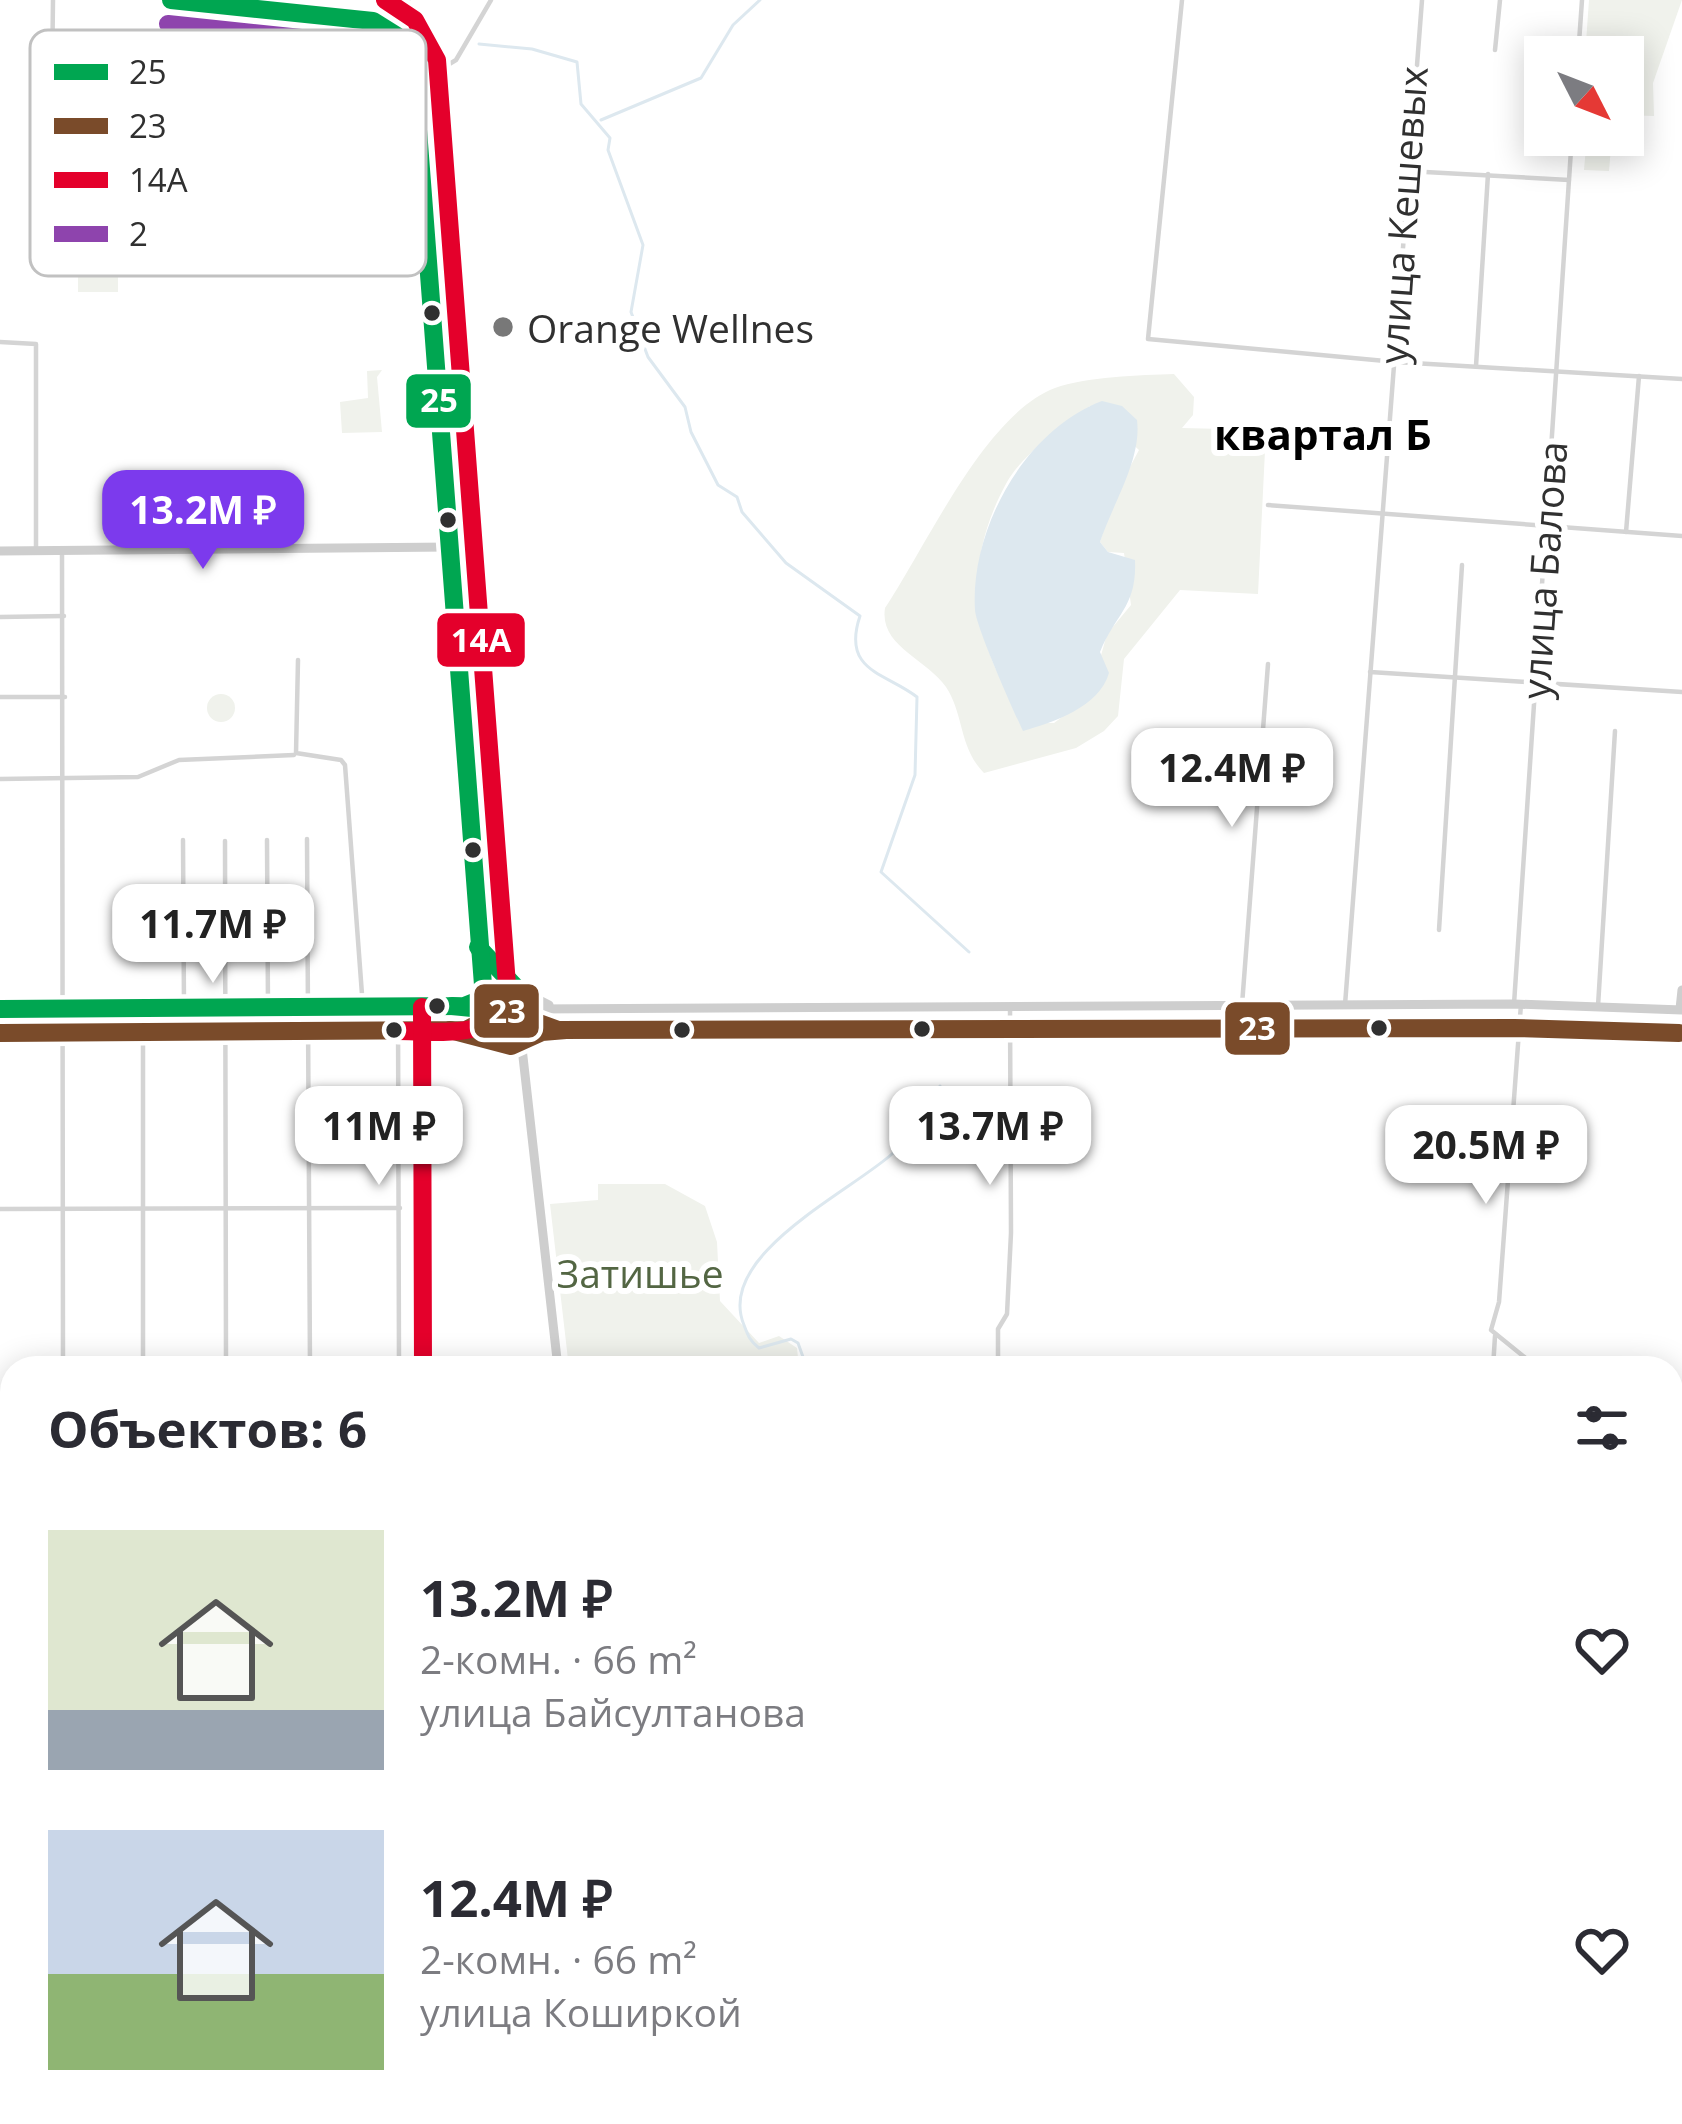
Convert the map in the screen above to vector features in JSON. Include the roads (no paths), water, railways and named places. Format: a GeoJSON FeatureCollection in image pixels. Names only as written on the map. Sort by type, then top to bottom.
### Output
{"type":"FeatureCollection","features":[{"type":"Feature","properties":{"kind":"street"},"geometry":{"type":"LineString","coordinates":[[53,0],[53,30]]}},
{"type":"Feature","properties":{"kind":"street"},"geometry":{"type":"LineString","coordinates":[[170,0],[373,20],[388,30]]}},
{"type":"Feature","properties":{"kind":"street"},"geometry":{"type":"LineString","coordinates":[[409,0],[411,30]]}},
{"type":"Feature","properties":{"kind":"street"},"geometry":{"type":"LineString","coordinates":[[426,65],[456,60],[491,0]]}},
{"type":"Feature","properties":{"kind":"street"},"geometry":{"type":"LineString","coordinates":[[1182,0],[1146,334],[1152,341],[1391,362],[1682,379]]}},
{"type":"Feature","properties":{"kind":"street","name":"улица Кешевых"},"geometry":{"type":"LineString","coordinates":[[1345,1005],[1421,0]]}},
{"type":"Feature","properties":{"kind":"street"},"geometry":{"type":"LineString","coordinates":[[1495,50],[1500,0]]}},
{"type":"Feature","properties":{"kind":"street"},"geometry":{"type":"LineString","coordinates":[[1579,36],[1582,0]]}},
{"type":"Feature","properties":{"kind":"street","name":"улица Балова"},"geometry":{"type":"LineString","coordinates":[[1494,1356],[1496,1336],[1491,1328],[1499,1302],[1571,156]]}},
{"type":"Feature","properties":{"kind":"street"},"geometry":{"type":"LineString","coordinates":[[1406,171],[1569,180]]}},
{"type":"Feature","properties":{"kind":"street"},"geometry":{"type":"LineString","coordinates":[[1476,366],[1488,174]]}},
{"type":"Feature","properties":{"kind":"street"},"geometry":{"type":"LineString","coordinates":[[426,229],[478,947],[484,997],[493,1012]]}},
{"type":"Feature","properties":{"kind":"street"},"geometry":{"type":"LineString","coordinates":[[0,342],[36,344],[36,551]]}},
{"type":"Feature","properties":{"kind":"street"},"geometry":{"type":"LineString","coordinates":[[1626,532],[1639,376]]}},
{"type":"Feature","properties":{"kind":"street"},"geometry":{"type":"LineString","coordinates":[[1268,505],[1682,536]]}},
{"type":"Feature","properties":{"kind":"street"},"geometry":{"type":"LineString","coordinates":[[0,551],[451,547]]}},
{"type":"Feature","properties":{"kind":"street"},"geometry":{"type":"LineString","coordinates":[[62,550],[62,1356]]}},
{"type":"Feature","properties":{"kind":"street"},"geometry":{"type":"LineString","coordinates":[[1439,930],[1462,566]]}},
{"type":"Feature","properties":{"kind":"street"},"geometry":{"type":"LineString","coordinates":[[0,616],[64,616]]}},
{"type":"Feature","properties":{"kind":"street"},"geometry":{"type":"LineString","coordinates":[[296,753],[298,660]]}},
{"type":"Feature","properties":{"kind":"street"},"geometry":{"type":"LineString","coordinates":[[1242,1005],[1268,664]]}},
{"type":"Feature","properties":{"kind":"street"},"geometry":{"type":"LineString","coordinates":[[1369,672],[1682,692]]}},
{"type":"Feature","properties":{"kind":"street"},"geometry":{"type":"LineString","coordinates":[[0,697],[64,697]]}},
{"type":"Feature","properties":{"kind":"street"},"geometry":{"type":"LineString","coordinates":[[1598,1006],[1616,731]]}},
{"type":"Feature","properties":{"kind":"street"},"geometry":{"type":"LineString","coordinates":[[0,779],[139,778],[171,761],[296,753],[345,765],[364,1008]]}},
{"type":"Feature","properties":{"kind":"street"},"geometry":{"type":"LineString","coordinates":[[307,839],[310,1356]]}},
{"type":"Feature","properties":{"kind":"street"},"geometry":{"type":"LineString","coordinates":[[183,840],[184,1008]]}},
{"type":"Feature","properties":{"kind":"street"},"geometry":{"type":"LineString","coordinates":[[266,840],[268,1008]]}},
{"type":"Feature","properties":{"kind":"street"},"geometry":{"type":"LineString","coordinates":[[225,841],[226,1356]]}},
{"type":"Feature","properties":{"kind":"street"},"geometry":{"type":"LineString","coordinates":[[478,947],[508,984],[549,1006]]}},
{"type":"Feature","properties":{"kind":"street"},"geometry":{"type":"LineString","coordinates":[[466,1006],[484,997],[491,985],[508,984]]}},
{"type":"Feature","properties":{"kind":"street"},"geometry":{"type":"LineString","coordinates":[[506,1020],[549,1006],[1518,1004],[1681,1010],[1682,990]]}},
{"type":"Feature","properties":{"kind":"street"},"geometry":{"type":"LineString","coordinates":[[522,994],[526,1015],[522,1048],[557,1356]]}},
{"type":"Feature","properties":{"kind":"street"},"geometry":{"type":"LineString","coordinates":[[0,1009],[466,1006],[506,1020],[522,1048]]}},
{"type":"Feature","properties":{"kind":"street"},"geometry":{"type":"LineString","coordinates":[[998,1356],[998,1329],[1007,1314],[1011,1233],[1010,1006]]}},
{"type":"Feature","properties":{"kind":"street"},"geometry":{"type":"LineString","coordinates":[[398,1007],[399,1356]]}},
{"type":"Feature","properties":{"kind":"street"},"geometry":{"type":"LineString","coordinates":[[143,1009],[143,1356]]}},
{"type":"Feature","properties":{"kind":"street"},"geometry":{"type":"LineString","coordinates":[[0,1208],[400,1208]]}},
{"type":"Feature","properties":{"kind":"street"},"geometry":{"type":"LineString","coordinates":[[1496,1336],[1522,1356]]}},
{"type":"Feature","properties":{"kind":"waterway"},"geometry":{"type":"LineString","coordinates":[[601,120],[701,78],[733,25],[760,0]]}},
{"type":"Feature","properties":{"kind":"waterway"},"geometry":{"type":"LineString","coordinates":[[479,44],[532,49],[577,62],[581,104],[610,138],[608,150],[643,245],[631,312],[648,357],[685,407],[691,432],[718,485],[737,497],[742,512],[786,563],[860,616],[856,635],[862,660],[917,697],[915,775],[881,872],[969,952]]}},
{"type":"Feature","properties":{"kind":"waterway"},"geometry":{"type":"LineString","coordinates":[[803,1356],[791,1339],[759,1348],[753,1343],[740,1299],[749,1275],[791,1228],[892,1154],[940,1086]]}},
{"type":"Feature","properties":{"kind":"place","name":"Orange Wellnes"},"geometry":{"type":"Point","coordinates":[503,327]}},
{"type":"Feature","properties":{"kind":"district","name":"квартал Б"},"geometry":{"type":"Point","coordinates":[1323,433]}},
{"type":"Feature","properties":{"kind":"park label","name":"Затишье"},"geometry":{"type":"Point","coordinates":[640,1272]}}]}
